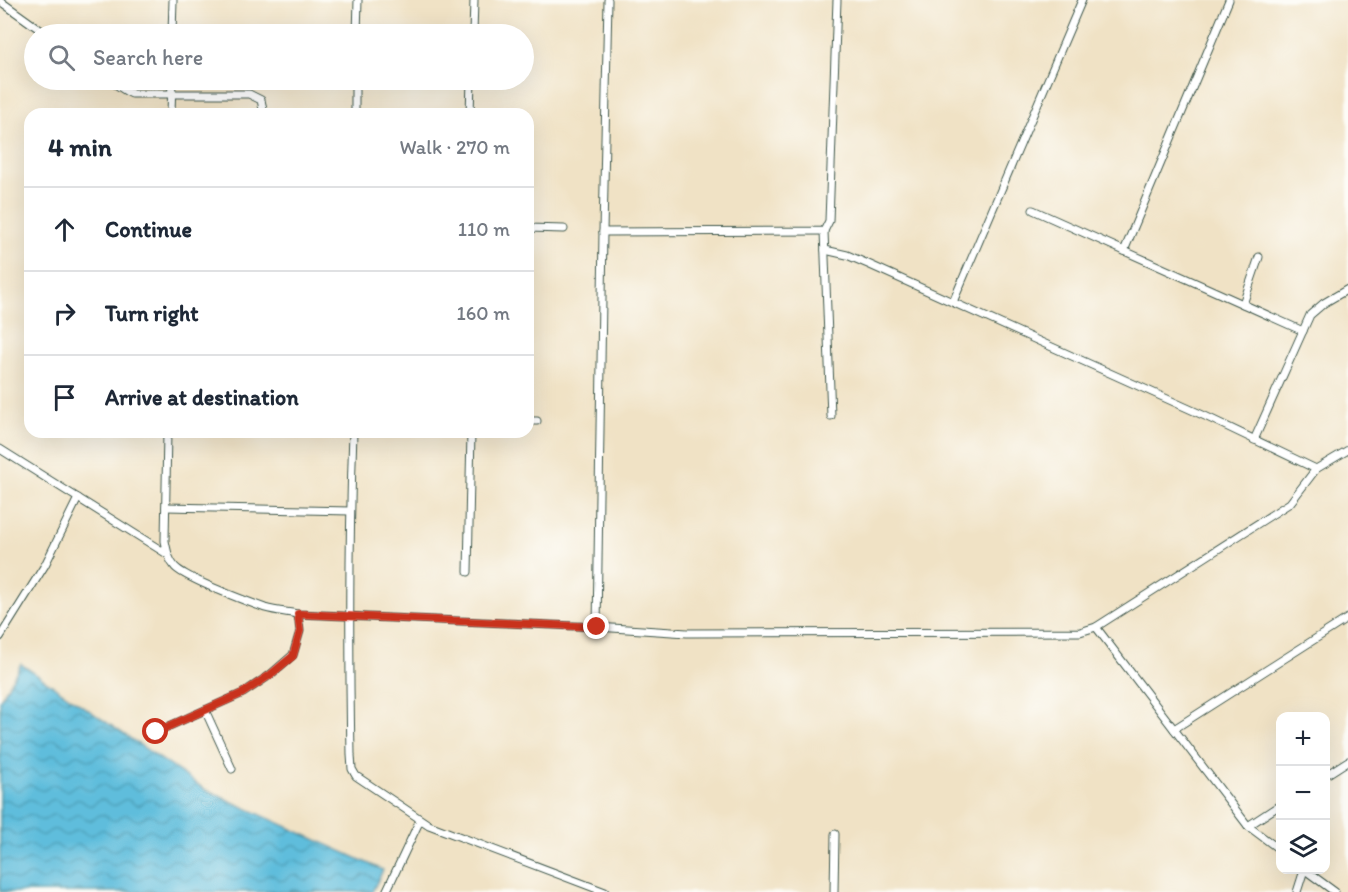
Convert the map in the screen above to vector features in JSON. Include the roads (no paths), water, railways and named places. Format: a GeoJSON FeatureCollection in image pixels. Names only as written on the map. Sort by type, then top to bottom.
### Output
{"type":"FeatureCollection","features":[{"type":"Feature","properties":{"kind":"lane"},"geometry":{"type":"LineString","coordinates":[[172,24],[173,0]]}},
{"type":"Feature","properties":{"kind":"lane"},"geometry":{"type":"LineString","coordinates":[[357,24],[358,0]]}},
{"type":"Feature","properties":{"kind":"lane"},"geometry":{"type":"LineString","coordinates":[[473,24],[474,0]]}},
{"type":"Feature","properties":{"kind":"lane"},"geometry":{"type":"LineString","coordinates":[[597,627],[608,0]]}},
{"type":"Feature","properties":{"kind":"lane"},"geometry":{"type":"LineString","coordinates":[[831,416],[824,231],[829,221],[837,0]]}},
{"type":"Feature","properties":{"kind":"lane"},"geometry":{"type":"LineString","coordinates":[[954,302],[1082,0]]}},
{"type":"Feature","properties":{"kind":"lane"},"geometry":{"type":"LineString","coordinates":[[1124,251],[1229,0]]}},
{"type":"Feature","properties":{"kind":"lane"},"geometry":{"type":"LineString","coordinates":[[0,1],[32,24]]}},
{"type":"Feature","properties":{"kind":"lane"},"geometry":{"type":"LineString","coordinates":[[124,90],[132,94],[249,94],[261,100],[263,108]]}},
{"type":"Feature","properties":{"kind":"lane"},"geometry":{"type":"LineString","coordinates":[[171,90],[171,108]]}},
{"type":"Feature","properties":{"kind":"lane"},"geometry":{"type":"LineString","coordinates":[[355,90],[355,108]]}},
{"type":"Feature","properties":{"kind":"lane"},"geometry":{"type":"LineString","coordinates":[[470,108],[471,90]]}},
{"type":"Feature","properties":{"kind":"lane"},"geometry":{"type":"LineString","coordinates":[[1033,210],[1303,331]]}},
{"type":"Feature","properties":{"kind":"lane"},"geometry":{"type":"LineString","coordinates":[[534,228],[564,229]]}},
{"type":"Feature","properties":{"kind":"lane"},"geometry":{"type":"LineString","coordinates":[[603,232],[824,231]]}},
{"type":"Feature","properties":{"kind":"lane"},"geometry":{"type":"LineString","coordinates":[[825,250],[847,255],[954,302],[1316,469]]}},
{"type":"Feature","properties":{"kind":"lane"},"geometry":{"type":"LineString","coordinates":[[1243,304],[1259,257]]}},
{"type":"Feature","properties":{"kind":"lane"},"geometry":{"type":"LineString","coordinates":[[1254,440],[1310,315],[1324,303],[1348,289]]}},
{"type":"Feature","properties":{"kind":"lane"},"geometry":{"type":"LineString","coordinates":[[167,438],[165,541],[167,554],[181,572],[267,609],[298,614],[349,617],[687,633],[1080,632],[1096,627],[1290,503],[1316,469],[1348,450]]}},
{"type":"Feature","properties":{"kind":"lane"},"geometry":{"type":"LineString","coordinates":[[353,438],[349,617],[352,769],[363,783],[420,820],[605,892]]}},
{"type":"Feature","properties":{"kind":"lane"},"geometry":{"type":"LineString","coordinates":[[468,572],[471,438]]}},
{"type":"Feature","properties":{"kind":"lane"},"geometry":{"type":"LineString","coordinates":[[0,449],[167,554]]}},
{"type":"Feature","properties":{"kind":"lane"},"geometry":{"type":"LineString","coordinates":[[0,637],[45,565],[78,498]]}},
{"type":"Feature","properties":{"kind":"lane"},"geometry":{"type":"LineString","coordinates":[[166,507],[350,511]]}},
{"type":"Feature","properties":{"kind":"lane"},"geometry":{"type":"LineString","coordinates":[[156,732],[243,693],[293,656],[300,631],[298,614]]}},
{"type":"Feature","properties":{"kind":"lane"},"geometry":{"type":"LineString","coordinates":[[1174,729],[1348,618]]}},
{"type":"Feature","properties":{"kind":"lane"},"geometry":{"type":"LineString","coordinates":[[1096,627],[1248,826],[1276,846]]}},
{"type":"Feature","properties":{"kind":"lane"},"geometry":{"type":"LineString","coordinates":[[205,710],[232,769]]}},
{"type":"Feature","properties":{"kind":"lane"},"geometry":{"type":"LineString","coordinates":[[1330,772],[1348,760]]}},
{"type":"Feature","properties":{"kind":"lane"},"geometry":{"type":"LineString","coordinates":[[1248,826],[1276,808]]}},
{"type":"Feature","properties":{"kind":"lane"},"geometry":{"type":"LineString","coordinates":[[386,892],[420,820]]}},
{"type":"Feature","properties":{"kind":"lane"},"geometry":{"type":"LineString","coordinates":[[834,892],[835,834]]}},
{"type":"Feature","properties":{"kind":"lane"},"geometry":{"type":"LineString","coordinates":[[1297,892],[1304,874]]}},
{"type":"Feature","properties":{"kind":"lane"},"geometry":{"type":"LineString","coordinates":[[1310,874],[1335,892]]}},
{"type":"Feature","properties":{"kind":"water"},"geometry":{"type":"Polygon","coordinates":[[[21,664],[206,790],[383,870],[372,892],[0,892],[0,700],[21,664]]]}}]}
